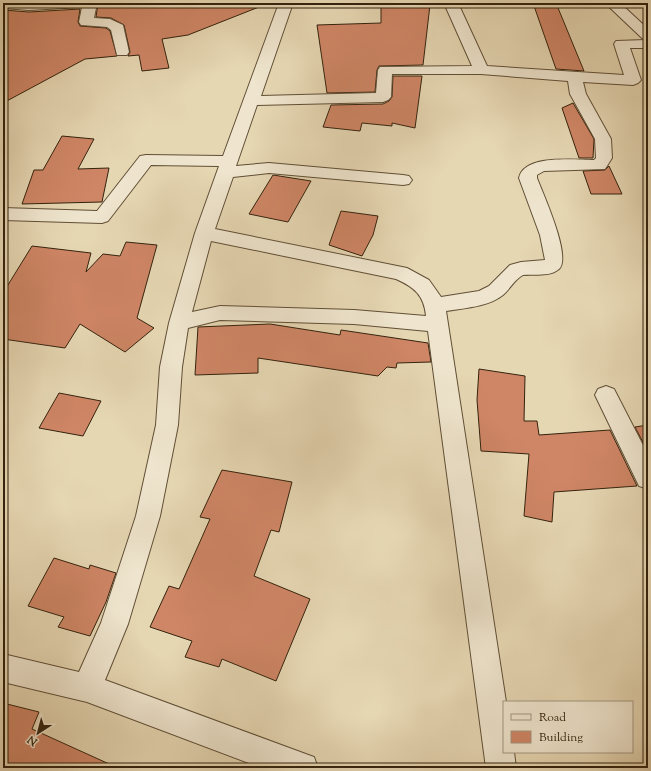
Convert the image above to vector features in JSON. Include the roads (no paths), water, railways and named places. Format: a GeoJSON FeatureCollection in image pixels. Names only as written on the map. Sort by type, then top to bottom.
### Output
{"type":"FeatureCollection","features":[{"type":"Feature","properties":{"kind":"street"},"geometry":{"type":"LineString","coordinates":[[3,4],[29,6],[83,3]]}},
{"type":"Feature","properties":{"kind":"street"},"geometry":{"type":"LineString","coordinates":[[90,3],[86,22],[110,23],[118,28],[122,52]]}},
{"type":"Feature","properties":{"kind":"street"},"geometry":{"type":"LineString","coordinates":[[87,688],[114,624],[148,516],[167,424],[171,366],[179,323],[204,233],[286,3]]}},
{"type":"Feature","properties":{"kind":"street"},"geometry":{"type":"LineString","coordinates":[[451,3],[480,70]]}},
{"type":"Feature","properties":{"kind":"street"},"geometry":{"type":"LineString","coordinates":[[612,3],[648,36]]}},
{"type":"Feature","properties":{"kind":"street"},"geometry":{"type":"LineString","coordinates":[[251,101],[383,97],[385,70],[480,70],[633,80],[621,44],[648,44]]}},
{"type":"Feature","properties":{"kind":"street"},"geometry":{"type":"LineString","coordinates":[[179,323],[220,313],[354,317],[436,315],[469,299],[492,293],[500,286],[509,274],[518,270],[549,268],[554,263],[555,258],[528,178],[529,172],[541,166],[599,165],[604,158],[603,139],[578,94],[575,77]]}},
{"type":"Feature","properties":{"kind":"street"},"geometry":{"type":"LineString","coordinates":[[3,214],[102,217],[146,160],[269,168],[402,180]]}},
{"type":"Feature","properties":{"kind":"street"},"geometry":{"type":"LineString","coordinates":[[204,233],[400,273],[420,281],[430,294],[436,315],[501,768]]}},
{"type":"Feature","properties":{"kind":"street"},"geometry":{"type":"LineString","coordinates":[[606,395],[648,479]]}},
{"type":"Feature","properties":{"kind":"street"},"geometry":{"type":"LineString","coordinates":[[3,668],[87,688],[303,768]]}}]}
